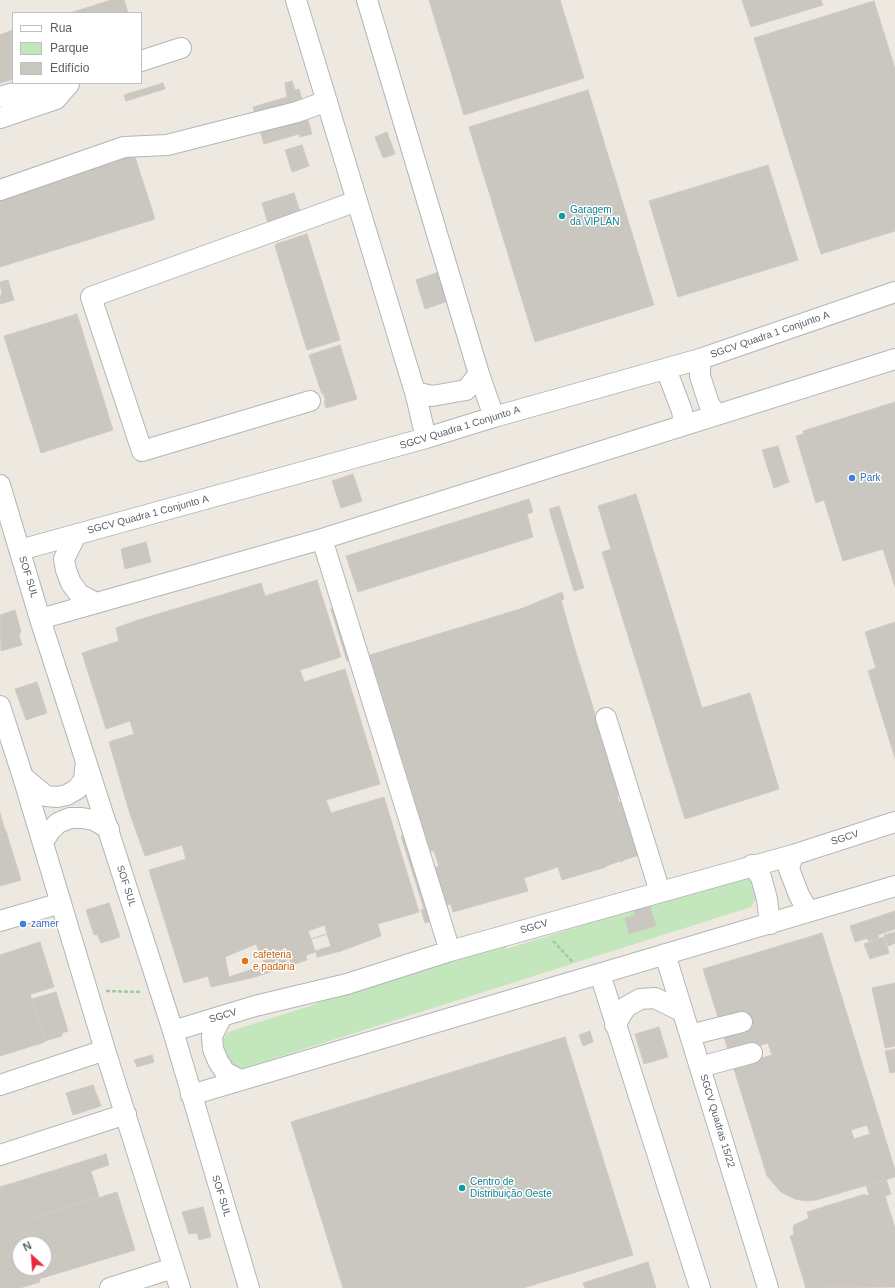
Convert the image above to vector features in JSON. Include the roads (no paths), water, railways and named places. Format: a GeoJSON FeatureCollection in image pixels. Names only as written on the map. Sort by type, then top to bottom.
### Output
{"type":"FeatureCollection","features":[{"type":"Feature","properties":{"kind":"street"},"geometry":{"type":"LineString","coordinates":[[296,0],[415,392],[426,438]]}},
{"type":"Feature","properties":{"kind":"street"},"geometry":{"type":"LineString","coordinates":[[367,0],[479,374],[494,417]]}},
{"type":"Feature","properties":{"kind":"street"},"geometry":{"type":"LineString","coordinates":[[142,61],[181,48]]}},
{"type":"Feature","properties":{"kind":"street"},"geometry":{"type":"LineString","coordinates":[[0,97],[56,84]]}},
{"type":"Feature","properties":{"kind":"street"},"geometry":{"type":"LineString","coordinates":[[0,118],[56,99],[60,84]]}},
{"type":"Feature","properties":{"kind":"street"},"geometry":{"type":"LineString","coordinates":[[0,190],[124,147],[167,145],[297,112],[326,101]]}},
{"type":"Feature","properties":{"kind":"street"},"geometry":{"type":"LineString","coordinates":[[310,401],[142,451],[91,297],[357,201]]}},
{"type":"Feature","properties":{"kind":"street","name":"SGCV Quadra 1 Conjunto A"},"geometry":{"type":"LineString","coordinates":[[20,550],[426,438],[494,417],[700,359],[895,292]]}},
{"type":"Feature","properties":{"kind":"street"},"geometry":{"type":"LineString","coordinates":[[700,359],[700,376],[709,404],[717,415]]}},
{"type":"Feature","properties":{"kind":"street"},"geometry":{"type":"LineString","coordinates":[[40,619],[322,539],[895,359]]}},
{"type":"Feature","properties":{"kind":"street"},"geometry":{"type":"LineString","coordinates":[[666,369],[682,411],[684,426]]}},
{"type":"Feature","properties":{"kind":"street"},"geometry":{"type":"LineString","coordinates":[[415,392],[432,396],[466,390],[479,374]]}},
{"type":"Feature","properties":{"kind":"street","name":"SOF SUL"},"geometry":{"type":"LineString","coordinates":[[0,485],[40,619],[173,1032],[249,1287]]}},
{"type":"Feature","properties":{"kind":"street"},"geometry":{"type":"LineString","coordinates":[[76,535],[64,559],[66,570],[70,583],[78,594],[96,603]]}},
{"type":"Feature","properties":{"kind":"street"},"geometry":{"type":"LineString","coordinates":[[322,539],[450,951]]}},
{"type":"Feature","properties":{"kind":"street"},"geometry":{"type":"LineString","coordinates":[[0,706],[5,738],[24,777],[44,842],[60,903],[180,1288]]}},
{"type":"Feature","properties":{"kind":"street"},"geometry":{"type":"LineString","coordinates":[[606,718],[660,892]]}},
{"type":"Feature","properties":{"kind":"street"},"geometry":{"type":"LineString","coordinates":[[24,777],[46,796],[57,797],[67,795],[77,789],[84,780],[86,761]]}},
{"type":"Feature","properties":{"kind":"street"},"geometry":{"type":"LineString","coordinates":[[44,842],[50,831],[58,823],[70,818],[94,820],[108,829]]}},
{"type":"Feature","properties":{"kind":"street","name":"SGCV"},"geometry":{"type":"LineString","coordinates":[[173,1032],[222,1016],[347,984],[450,951],[752,865],[793,855],[895,822]]}},
{"type":"Feature","properties":{"kind":"street"},"geometry":{"type":"LineString","coordinates":[[793,855],[788,869],[799,895],[808,911]]}},
{"type":"Feature","properties":{"kind":"street"},"geometry":{"type":"LineString","coordinates":[[752,865],[761,877],[767,899],[770,924]]}},
{"type":"Feature","properties":{"kind":"street"},"geometry":{"type":"LineString","coordinates":[[191,1095],[895,886]]}},
{"type":"Feature","properties":{"kind":"street"},"geometry":{"type":"LineString","coordinates":[[0,921],[60,903]]}},
{"type":"Feature","properties":{"kind":"street","name":"SGCV Quadras 15/22"},"geometry":{"type":"LineString","coordinates":[[665,954],[768,1288]]}},
{"type":"Feature","properties":{"kind":"street"},"geometry":{"type":"LineString","coordinates":[[593,976],[615,1025],[700,1288]]}},
{"type":"Feature","properties":{"kind":"street"},"geometry":{"type":"LineString","coordinates":[[615,1025],[626,1007],[640,998],[655,998],[683,1012]]}},
{"type":"Feature","properties":{"kind":"street"},"geometry":{"type":"LineString","coordinates":[[222,1016],[212,1036],[213,1049],[225,1072],[240,1080]]}},
{"type":"Feature","properties":{"kind":"street"},"geometry":{"type":"LineString","coordinates":[[690,1035],[742,1022]]}},
{"type":"Feature","properties":{"kind":"street"},"geometry":{"type":"LineString","coordinates":[[0,1085],[105,1050]]}},
{"type":"Feature","properties":{"kind":"street"},"geometry":{"type":"LineString","coordinates":[[700,1067],[752,1053]]}},
{"type":"Feature","properties":{"kind":"street"},"geometry":{"type":"LineString","coordinates":[[0,1155],[126,1114]]}},
{"type":"Feature","properties":{"kind":"street"},"geometry":{"type":"LineString","coordinates":[[110,1288],[173,1268]]}},
{"type":"Feature","properties":{"kind":"place","name":"Garagem da VIPLAN"},"geometry":{"type":"Point","coordinates":[562,216]}},
{"type":"Feature","properties":{"kind":"place","name":"Park"},"geometry":{"type":"Point","coordinates":[852,478]}},
{"type":"Feature","properties":{"kind":"place","name":"zamer"},"geometry":{"type":"Point","coordinates":[23,924]}},
{"type":"Feature","properties":{"kind":"place","name":"cafeteria e padaria"},"geometry":{"type":"Point","coordinates":[245,961]}},
{"type":"Feature","properties":{"kind":"place","name":"Centro de Distribuição Oeste"},"geometry":{"type":"Point","coordinates":[462,1188]}}]}
